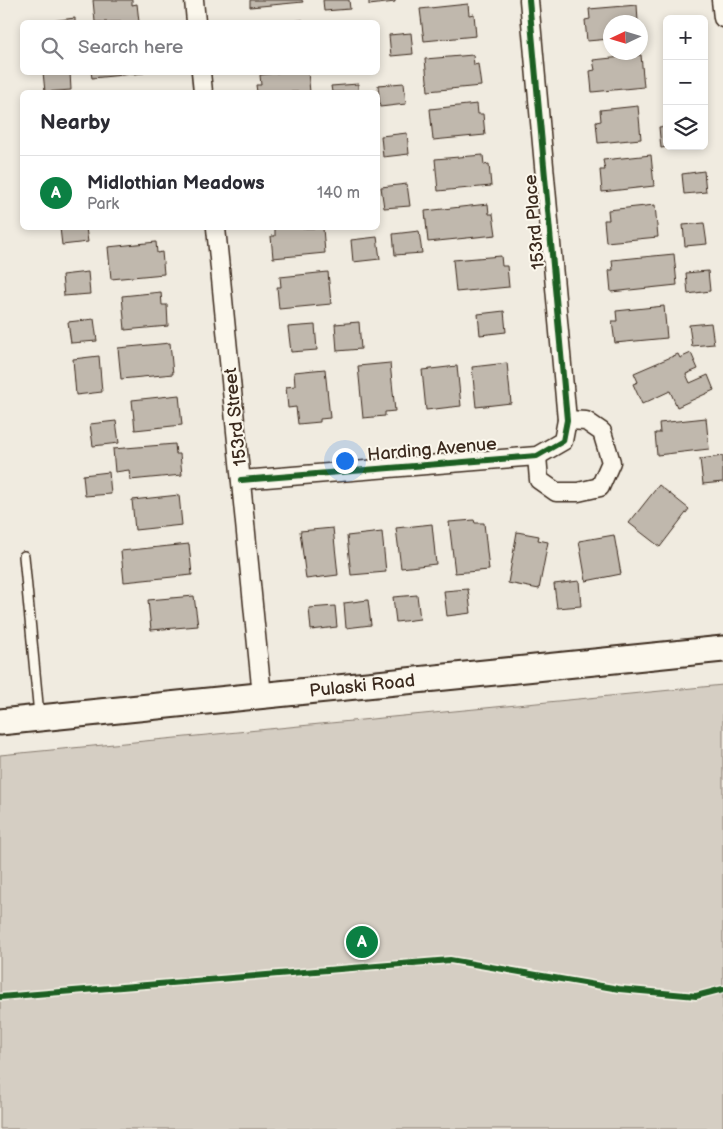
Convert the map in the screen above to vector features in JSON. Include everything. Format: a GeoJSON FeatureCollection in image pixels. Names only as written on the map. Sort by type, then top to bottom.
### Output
{"type":"FeatureCollection","features":[{"type":"Feature","properties":{"kind":"main road","name":"Pulaski Road"},"geometry":{"type":"LineString","coordinates":[[0,722],[723,649]]}},
{"type":"Feature","properties":{"kind":"street"},"geometry":{"type":"LineString","coordinates":[[194,0],[196,20]]}},
{"type":"Feature","properties":{"kind":"street","name":"153rd Place"},"geometry":{"type":"LineString","coordinates":[[529,0],[567,420],[563,441]]}},
{"type":"Feature","properties":{"kind":"street"},"geometry":{"type":"LineString","coordinates":[[721,0],[723,18]]}},
{"type":"Feature","properties":{"kind":"street"},"geometry":{"type":"LineString","coordinates":[[201,75],[203,90]]}},
{"type":"Feature","properties":{"kind":"street","name":"153rd Street"},"geometry":{"type":"LineString","coordinates":[[216,230],[262,696]]}},
{"type":"Feature","properties":{"kind":"street"},"geometry":{"type":"LineString","coordinates":[[537,456],[539,480],[556,492],[578,492],[600,486],[611,462],[602,432],[586,422],[567,420]]}},
{"type":"Feature","properties":{"kind":"street","name":"Harding Avenue"},"geometry":{"type":"LineString","coordinates":[[241,480],[537,456],[563,441]]}},
{"type":"Feature","properties":{"kind":"lane"},"geometry":{"type":"LineString","coordinates":[[24,556],[39,718]]}},
{"type":"Feature","properties":{"kind":"shaded area"},"geometry":{"type":"Polygon","coordinates":[[[723,685],[723,1129],[0,1129],[0,755],[723,685]]]}},
{"type":"Feature","properties":{"kind":"building"},"geometry":{"type":"Polygon","coordinates":[[[93,0],[132,0],[132,5],[137,4],[139,20],[95,20],[93,0]]]}},
{"type":"Feature","properties":{"kind":"building"},"geometry":{"type":"Polygon","coordinates":[[[250,0],[302,0],[303,2],[250,7],[250,0]]]}},
{"type":"Feature","properties":{"kind":"building"},"geometry":{"type":"Polygon","coordinates":[[[323,0],[349,0],[350,9],[324,11],[323,0]]]}},
{"type":"Feature","properties":{"kind":"building"},"geometry":{"type":"Polygon","coordinates":[[[369,0],[395,0],[395,2],[369,5],[369,0]]]}},
{"type":"Feature","properties":{"kind":"building"},"geometry":{"type":"Polygon","coordinates":[[[468,4],[469,15],[474,14],[476,36],[424,41],[420,9],[468,4]]]}},
{"type":"Feature","properties":{"kind":"building"},"geometry":{"type":"Polygon","coordinates":[[[637,5],[638,15],[603,15],[603,40],[587,41],[585,20],[590,19],[589,9],[637,5]]]}},
{"type":"Feature","properties":{"kind":"building"},"geometry":{"type":"Polygon","coordinates":[[[75,18],[75,20],[59,20],[75,18]]]}},
{"type":"Feature","properties":{"kind":"building"},"geometry":{"type":"Polygon","coordinates":[[[411,33],[413,54],[391,56],[389,35],[411,33]]]}},
{"type":"Feature","properties":{"kind":"building"},"geometry":{"type":"Polygon","coordinates":[[[473,55],[474,65],[478,64],[481,86],[428,91],[425,59],[473,55]]]}},
{"type":"Feature","properties":{"kind":"building"},"geometry":{"type":"Polygon","coordinates":[[[593,60],[641,60],[644,87],[592,92],[590,71],[595,70],[593,60]]]}},
{"type":"Feature","properties":{"kind":"building"},"geometry":{"type":"Polygon","coordinates":[[[43,75],[70,75],[71,90],[45,90],[43,75]]]}},
{"type":"Feature","properties":{"kind":"building"},"geometry":{"type":"Polygon","coordinates":[[[92,75],[123,75],[92,78],[92,75]]]}},
{"type":"Feature","properties":{"kind":"building"},"geometry":{"type":"Polygon","coordinates":[[[260,75],[308,75],[310,90],[257,90],[256,85],[261,85],[260,75]]]}},
{"type":"Feature","properties":{"kind":"building"},"geometry":{"type":"Polygon","coordinates":[[[404,83],[406,104],[380,107],[380,90],[378,85],[404,83]]]}},
{"type":"Feature","properties":{"kind":"building"},"geometry":{"type":"Polygon","coordinates":[[[358,84],[358,90],[332,90],[331,86],[358,84]]]}},
{"type":"Feature","properties":{"kind":"building"},"geometry":{"type":"Polygon","coordinates":[[[477,104],[478,114],[483,114],[485,135],[433,140],[430,109],[477,104]]]}},
{"type":"Feature","properties":{"kind":"building"},"geometry":{"type":"Polygon","coordinates":[[[638,106],[641,139],[598,143],[596,122],[601,121],[600,110],[638,106]]]}},
{"type":"Feature","properties":{"kind":"building"},"geometry":{"type":"Polygon","coordinates":[[[663,126],[663,148],[661,148],[659,127],[663,126]]]}},
{"type":"Feature","properties":{"kind":"building"},"geometry":{"type":"Polygon","coordinates":[[[407,133],[409,154],[383,157],[381,136],[407,133]]]}},
{"type":"Feature","properties":{"kind":"building"},"geometry":{"type":"Polygon","coordinates":[[[483,155],[484,165],[489,164],[491,186],[438,191],[435,159],[483,155]]]}},
{"type":"Feature","properties":{"kind":"building"},"geometry":{"type":"Polygon","coordinates":[[[651,155],[654,186],[602,192],[600,170],[605,170],[603,160],[651,155]]]}},
{"type":"Feature","properties":{"kind":"building"},"geometry":{"type":"Polygon","coordinates":[[[704,171],[706,192],[684,194],[682,174],[704,171]]]}},
{"type":"Feature","properties":{"kind":"building"},"geometry":{"type":"Polygon","coordinates":[[[407,184],[410,206],[384,208],[381,187],[407,184]]]}},
{"type":"Feature","properties":{"kind":"building"},"geometry":{"type":"Polygon","coordinates":[[[488,204],[489,214],[493,214],[496,235],[428,242],[425,211],[488,204]]]}},
{"type":"Feature","properties":{"kind":"building"},"geometry":{"type":"Polygon","coordinates":[[[655,205],[658,237],[606,242],[604,220],[609,220],[608,210],[655,205]]]}},
{"type":"Feature","properties":{"kind":"building"},"geometry":{"type":"Polygon","coordinates":[[[704,223],[707,244],[685,246],[683,225],[704,223]]]}},
{"type":"Feature","properties":{"kind":"building"},"geometry":{"type":"Polygon","coordinates":[[[60,230],[86,230],[88,242],[62,245],[60,230]]]}},
{"type":"Feature","properties":{"kind":"building"},"geometry":{"type":"Polygon","coordinates":[[[275,230],[323,230],[325,253],[273,258],[271,236],[275,236],[275,230]]]}},
{"type":"Feature","properties":{"kind":"building"},"geometry":{"type":"Polygon","coordinates":[[[419,231],[422,253],[395,255],[393,234],[419,231]]]}},
{"type":"Feature","properties":{"kind":"building"},"geometry":{"type":"Polygon","coordinates":[[[377,237],[380,259],[353,262],[351,240],[377,237]]]}},
{"type":"Feature","properties":{"kind":"building"},"geometry":{"type":"Polygon","coordinates":[[[156,242],[157,253],[162,252],[164,274],[111,279],[108,247],[156,242]]]}},
{"type":"Feature","properties":{"kind":"building"},"geometry":{"type":"Polygon","coordinates":[[[674,254],[677,285],[611,292],[609,270],[613,270],[612,260],[674,254]]]}},
{"type":"Feature","properties":{"kind":"building"},"geometry":{"type":"Polygon","coordinates":[[[501,256],[502,266],[507,266],[509,287],[456,292],[453,260],[501,256]]]}},
{"type":"Feature","properties":{"kind":"building"},"geometry":{"type":"Polygon","coordinates":[[[708,271],[710,291],[688,294],[686,273],[708,271]]]}},
{"type":"Feature","properties":{"kind":"building"},"geometry":{"type":"Polygon","coordinates":[[[88,272],[90,294],[64,296],[62,275],[88,272]]]}},
{"type":"Feature","properties":{"kind":"building"},"geometry":{"type":"Polygon","coordinates":[[[328,272],[331,304],[279,309],[277,287],[281,287],[280,277],[328,272]]]}},
{"type":"Feature","properties":{"kind":"building"},"geometry":{"type":"Polygon","coordinates":[[[161,292],[162,305],[167,305],[168,326],[125,330],[122,296],[161,292]]]}},
{"type":"Feature","properties":{"kind":"building"},"geometry":{"type":"Polygon","coordinates":[[[664,306],[667,338],[615,343],[612,321],[617,321],[616,311],[664,306]]]}},
{"type":"Feature","properties":{"kind":"building"},"geometry":{"type":"Polygon","coordinates":[[[504,311],[506,332],[480,335],[478,314],[504,311]]]}},
{"type":"Feature","properties":{"kind":"building"},"geometry":{"type":"Polygon","coordinates":[[[94,319],[97,341],[71,343],[68,322],[94,319]]]}},
{"type":"Feature","properties":{"kind":"building"},"geometry":{"type":"Polygon","coordinates":[[[359,322],[361,349],[337,351],[335,324],[359,322]]]}},
{"type":"Feature","properties":{"kind":"building"},"geometry":{"type":"Polygon","coordinates":[[[711,323],[714,344],[692,346],[689,325],[711,323]]]}},
{"type":"Feature","properties":{"kind":"building"},"geometry":{"type":"Polygon","coordinates":[[[315,325],[317,350],[291,352],[288,327],[315,325]]]}},
{"type":"Feature","properties":{"kind":"building"},"geometry":{"type":"Polygon","coordinates":[[[170,343],[173,374],[121,379],[118,348],[170,343]]]}},
{"type":"Feature","properties":{"kind":"building"},"geometry":{"type":"Polygon","coordinates":[[[691,353],[698,369],[686,374],[690,383],[708,375],[714,390],[677,407],[670,391],[642,404],[633,384],[638,382],[634,373],[678,354],[680,358],[691,353]]]}},
{"type":"Feature","properties":{"kind":"building"},"geometry":{"type":"Polygon","coordinates":[[[99,356],[102,392],[76,395],[73,359],[99,356]]]}},
{"type":"Feature","properties":{"kind":"building"},"geometry":{"type":"Polygon","coordinates":[[[390,363],[395,411],[385,412],[385,416],[363,418],[358,366],[390,363]]]}},
{"type":"Feature","properties":{"kind":"building"},"geometry":{"type":"Polygon","coordinates":[[[507,363],[511,403],[476,407],[472,367],[507,363]]]}},
{"type":"Feature","properties":{"kind":"building"},"geometry":{"type":"Polygon","coordinates":[[[457,366],[461,406],[426,410],[422,370],[457,366]]]}},
{"type":"Feature","properties":{"kind":"building"},"geometry":{"type":"Polygon","coordinates":[[[325,369],[330,418],[320,419],[320,422],[298,424],[296,407],[288,408],[286,387],[295,386],[294,372],[325,369]]]}},
{"type":"Feature","properties":{"kind":"building"},"geometry":{"type":"Polygon","coordinates":[[[179,395],[182,425],[135,430],[132,400],[179,395]]]}},
{"type":"Feature","properties":{"kind":"building"},"geometry":{"type":"Polygon","coordinates":[[[706,418],[709,449],[657,455],[655,433],[660,433],[659,423],[706,418]]]}},
{"type":"Feature","properties":{"kind":"building"},"geometry":{"type":"Polygon","coordinates":[[[116,421],[119,443],[93,446],[90,424],[116,421]]]}},
{"type":"Feature","properties":{"kind":"building"},"geometry":{"type":"Polygon","coordinates":[[[175,444],[176,454],[180,454],[182,475],[130,480],[129,470],[115,472],[113,449],[175,444]]]}},
{"type":"Feature","properties":{"kind":"building"},"geometry":{"type":"Polygon","coordinates":[[[723,456],[723,482],[703,484],[700,459],[723,456]]]}},
{"type":"Feature","properties":{"kind":"building"},"geometry":{"type":"Polygon","coordinates":[[[109,472],[111,494],[85,496],[83,475],[109,472]]]}},
{"type":"Feature","properties":{"kind":"building"},"geometry":{"type":"Polygon","coordinates":[[[659,485],[689,509],[660,547],[629,523],[659,485]]]}},
{"type":"Feature","properties":{"kind":"building"},"geometry":{"type":"Polygon","coordinates":[[[179,495],[182,525],[135,530],[132,500],[179,495]]]}},
{"type":"Feature","properties":{"kind":"building"},"geometry":{"type":"Polygon","coordinates":[[[474,520],[475,523],[484,523],[489,570],[455,573],[449,522],[474,520]]]}},
{"type":"Feature","properties":{"kind":"building"},"geometry":{"type":"Polygon","coordinates":[[[432,524],[436,564],[401,568],[396,528],[432,524]]]}},
{"type":"Feature","properties":{"kind":"building"},"geometry":{"type":"Polygon","coordinates":[[[333,528],[338,575],[306,579],[300,531],[333,528]]]}},
{"type":"Feature","properties":{"kind":"building"},"geometry":{"type":"Polygon","coordinates":[[[382,532],[386,572],[351,575],[347,536],[382,532]]]}},
{"type":"Feature","properties":{"kind":"building"},"geometry":{"type":"Polygon","coordinates":[[[517,532],[539,536],[538,540],[548,542],[539,589],[508,583],[517,532]]]}},
{"type":"Feature","properties":{"kind":"building"},"geometry":{"type":"Polygon","coordinates":[[[614,535],[621,574],[586,581],[579,541],[614,535]]]}},
{"type":"Feature","properties":{"kind":"building"},"geometry":{"type":"Polygon","coordinates":[[[189,544],[192,575],[124,582],[121,551],[189,544]]]}},
{"type":"Feature","properties":{"kind":"building"},"geometry":{"type":"Polygon","coordinates":[[[579,581],[581,606],[557,608],[554,584],[579,581]]]}},
{"type":"Feature","properties":{"kind":"building"},"geometry":{"type":"Polygon","coordinates":[[[468,589],[471,613],[447,616],[444,591],[468,589]]]}},
{"type":"Feature","properties":{"kind":"building"},"geometry":{"type":"Polygon","coordinates":[[[417,595],[420,619],[396,622],[393,597],[417,595]]]}},
{"type":"Feature","properties":{"kind":"building"},"geometry":{"type":"Polygon","coordinates":[[[194,596],[198,626],[151,630],[148,600],[194,596]]]}},
{"type":"Feature","properties":{"kind":"building"},"geometry":{"type":"Polygon","coordinates":[[[368,600],[371,625],[346,628],[344,603],[368,600]]]}},
{"type":"Feature","properties":{"kind":"building"},"geometry":{"type":"Polygon","coordinates":[[[335,606],[337,627],[311,630],[309,608],[335,606]]]}},
{"type":"Feature","properties":{"kind":"cycle path"},"geometry":{"type":"LineString","coordinates":[[241,480],[537,456],[563,441],[567,420],[529,0]]}},
{"type":"Feature","properties":{"kind":"cycle path"},"geometry":{"type":"LineString","coordinates":[[0,997],[450,960],[619,989],[696,996],[723,989]]}},
{"type":"Feature","properties":{"kind":"place","name":"Midlothian Meadows"},"geometry":{"type":"Point","coordinates":[362,942]}}]}
